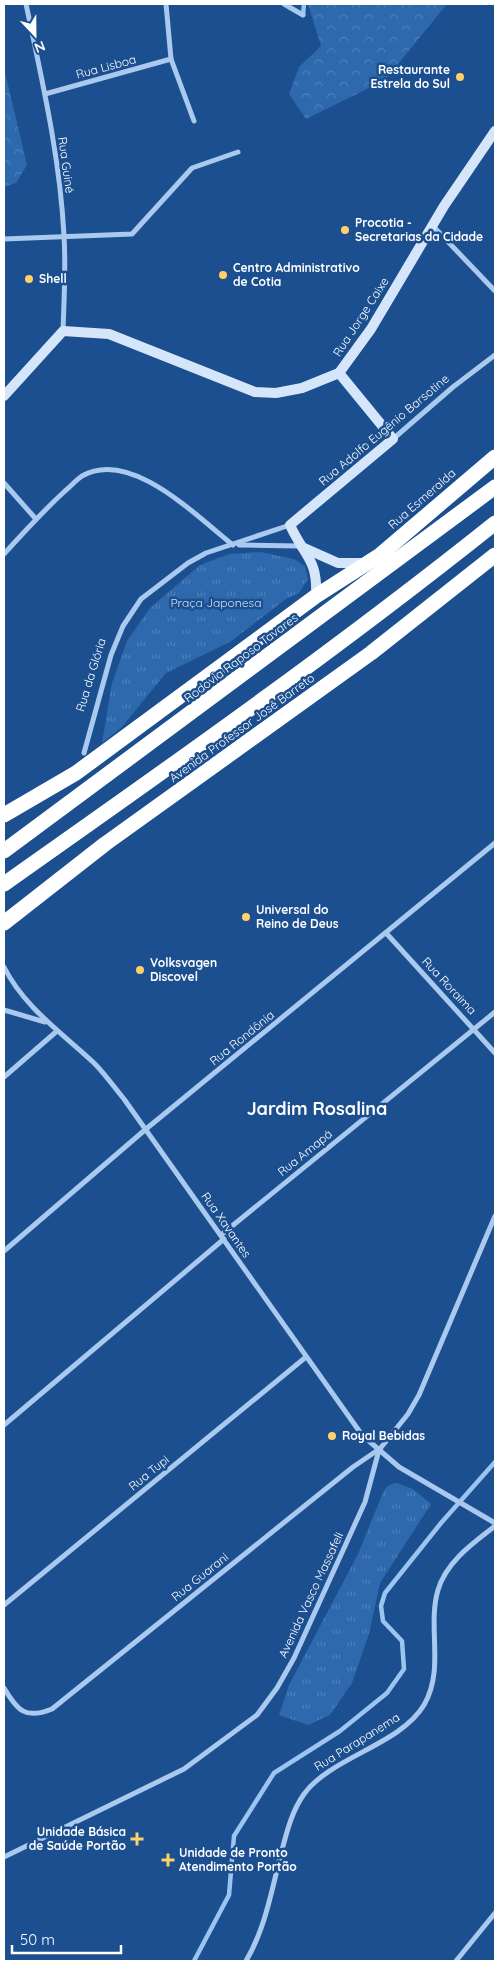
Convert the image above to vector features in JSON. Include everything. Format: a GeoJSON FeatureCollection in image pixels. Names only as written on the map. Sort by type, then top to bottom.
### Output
{"type":"FeatureCollection","features":[{"type":"Feature","properties":{"kind":"highway","name":"Rua Esmeralda"},"geometry":{"type":"LineString","coordinates":[[368,563],[495,457]]}},
{"type":"Feature","properties":{"kind":"highway","name":"Rodovia Raposo Tavares"},"geometry":{"type":"LineString","coordinates":[[4,851],[495,487]]}},
{"type":"Feature","properties":{"kind":"highway"},"geometry":{"type":"LineString","coordinates":[[4,884],[348,638],[495,523]]}},
{"type":"Feature","properties":{"kind":"highway","name":"Avenida Professor José Barreto"},"geometry":{"type":"LineString","coordinates":[[4,924],[106,844],[371,653],[495,555]]}},
{"type":"Feature","properties":{"kind":"highway"},"geometry":{"type":"LineString","coordinates":[[4,815],[76,773],[316,596],[368,563]]}},
{"type":"Feature","properties":{"kind":"main road","name":"Rua Jorge Caixe"},"geometry":{"type":"LineString","coordinates":[[63,330],[109,334],[255,392],[276,394],[302,388],[339,373],[371,329],[432,225],[495,131]]}},
{"type":"Feature","properties":{"kind":"main road"},"geometry":{"type":"LineString","coordinates":[[4,396],[63,330]]}},
{"type":"Feature","properties":{"kind":"main road"},"geometry":{"type":"LineString","coordinates":[[339,373],[393,439]]}},
{"type":"Feature","properties":{"kind":"main road","name":"Rua Adolfo Eugênio Barsotine"},"geometry":{"type":"LineString","coordinates":[[290,525],[393,439]]}},
{"type":"Feature","properties":{"kind":"main road"},"geometry":{"type":"LineString","coordinates":[[290,525],[299,546],[312,560],[317,577],[316,596]]}},
{"type":"Feature","properties":{"kind":"main road"},"geometry":{"type":"LineString","coordinates":[[299,546],[338,562],[368,563]]}},
{"type":"Feature","properties":{"kind":"street","name":"Rua Guiné"},"geometry":{"type":"LineString","coordinates":[[26,4],[45,94],[58,170],[64,237],[63,330]]}},
{"type":"Feature","properties":{"kind":"street"},"geometry":{"type":"LineString","coordinates":[[166,4],[171,59],[194,121]]}},
{"type":"Feature","properties":{"kind":"street"},"geometry":{"type":"LineString","coordinates":[[284,4],[303,15]]}},
{"type":"Feature","properties":{"kind":"street","name":"Rua Lisboa"},"geometry":{"type":"LineString","coordinates":[[45,94],[171,59]]}},
{"type":"Feature","properties":{"kind":"street"},"geometry":{"type":"LineString","coordinates":[[4,239],[132,234],[192,168],[238,152]]}},
{"type":"Feature","properties":{"kind":"street"},"geometry":{"type":"LineString","coordinates":[[432,225],[495,291]]}},
{"type":"Feature","properties":{"kind":"street","name":"Rua Adolfo Eugênio Barsotine"},"geometry":{"type":"LineString","coordinates":[[393,439],[495,355]]}},
{"type":"Feature","properties":{"kind":"street"},"geometry":{"type":"LineString","coordinates":[[4,554],[35,518],[82,476],[98,470],[125,470],[151,481],[233,545],[299,546]]}},
{"type":"Feature","properties":{"kind":"street"},"geometry":{"type":"LineString","coordinates":[[4,483],[35,518]]}},
{"type":"Feature","properties":{"kind":"street"},"geometry":{"type":"LineString","coordinates":[[233,545],[290,525]]}},
{"type":"Feature","properties":{"kind":"street","name":"Rua da Glória"},"geometry":{"type":"LineString","coordinates":[[84,753],[111,655],[123,626],[141,599],[188,563],[206,553],[233,545]]}},
{"type":"Feature","properties":{"kind":"street","name":"Rua Rondônia"},"geometry":{"type":"LineString","coordinates":[[4,1251],[146,1129],[387,934],[495,843]]}},
{"type":"Feature","properties":{"kind":"street","name":"Rua Roraima"},"geometry":{"type":"LineString","coordinates":[[387,934],[495,1053]]}},
{"type":"Feature","properties":{"kind":"street","name":"Rua Xavantes"},"geometry":{"type":"LineString","coordinates":[[4,967],[9,978],[46,1022],[94,1064],[124,1099],[362,1435],[399,1467],[495,1525]]}},
{"type":"Feature","properties":{"kind":"street","name":"Rua Xavantes"},"geometry":{"type":"LineString","coordinates":[[4,1010],[46,1022]]}},
{"type":"Feature","properties":{"kind":"street","name":"Rua Amapá"},"geometry":{"type":"LineString","coordinates":[[4,1425],[222,1237],[495,1012]]}},
{"type":"Feature","properties":{"kind":"street"},"geometry":{"type":"LineString","coordinates":[[4,1078],[58,1031]]}},
{"type":"Feature","properties":{"kind":"street","name":"Avenida Vasco Massafeli"},"geometry":{"type":"LineString","coordinates":[[4,1857],[184,1770],[257,1715],[277,1688],[294,1658],[365,1502],[379,1450],[408,1414],[419,1395],[495,1216]]}},
{"type":"Feature","properties":{"kind":"street","name":"Rua Tupi"},"geometry":{"type":"LineString","coordinates":[[4,1605],[306,1357]]}},
{"type":"Feature","properties":{"kind":"street","name":"Rua Guarani"},"geometry":{"type":"LineString","coordinates":[[4,1688],[14,1706],[32,1715],[52,1709],[353,1467],[379,1450]]}},
{"type":"Feature","properties":{"kind":"street","name":"Rua Parapanema"},"geometry":{"type":"LineString","coordinates":[[246,1961],[261,1932],[294,1810],[315,1780],[382,1741],[408,1722],[424,1706],[435,1674],[434,1614],[438,1589],[451,1567],[467,1548],[495,1525]]}},
{"type":"Feature","properties":{"kind":"street"},"geometry":{"type":"LineString","coordinates":[[456,1961],[495,1913]]}},
{"type":"Feature","properties":{"kind":"green space"},"geometry":{"type":"Polygon","coordinates":[[[308,4],[447,4],[385,80],[306,119],[289,94],[299,67],[321,46],[308,4]]]}},
{"type":"Feature","properties":{"kind":"green space"},"geometry":{"type":"Polygon","coordinates":[[[4,68],[27,165],[16,183],[4,187],[4,68]]]}},
{"type":"Feature","properties":{"kind":"green space","name":"Praça Japonesa"},"geometry":{"type":"Polygon","coordinates":[[[260,552],[294,559],[305,566],[308,579],[299,593],[286,599],[230,642],[166,673],[122,727],[102,743],[112,683],[127,641],[150,608],[200,565],[229,554],[260,552]]]}},
{"type":"Feature","properties":{"kind":"green space"},"geometry":{"type":"Polygon","coordinates":[[[397,1483],[413,1489],[431,1504],[380,1583],[369,1634],[352,1683],[330,1715],[308,1725],[279,1715],[289,1685],[358,1554],[384,1490],[389,1485],[397,1483]]]}},
{"type":"Feature","properties":{"kind":"waterway"},"geometry":{"type":"LineString","coordinates":[[303,15],[304,4]]}},
{"type":"Feature","properties":{"kind":"waterway"},"geometry":{"type":"LineString","coordinates":[[194,1961],[229,1895],[234,1836],[274,1773],[340,1731],[387,1693],[404,1669],[402,1641],[383,1621],[381,1606],[385,1593],[441,1523],[495,1462]]}},
{"type":"Feature","properties":{"kind":"place","name":"Restaurante Estrela do Sul"},"geometry":{"type":"Point","coordinates":[460,77]}},
{"type":"Feature","properties":{"kind":"place","name":"Procotia - Secretarias da Cidade"},"geometry":{"type":"Point","coordinates":[345,230]}},
{"type":"Feature","properties":{"kind":"place","name":"Centro Administrativo de Cotia"},"geometry":{"type":"Point","coordinates":[223,275]}},
{"type":"Feature","properties":{"kind":"place","name":"Shell"},"geometry":{"type":"Point","coordinates":[29,279]}},
{"type":"Feature","properties":{"kind":"place","name":"Universal do Reino de Deus"},"geometry":{"type":"Point","coordinates":[246,917]}},
{"type":"Feature","properties":{"kind":"place","name":"Volksvagen Discovel"},"geometry":{"type":"Point","coordinates":[140,970]}},
{"type":"Feature","properties":{"kind":"place","name":"Royal Bebidas"},"geometry":{"type":"Point","coordinates":[332,1436]}},
{"type":"Feature","properties":{"kind":"place","name":"Unidade Básica de Saúde Portão"},"geometry":{"type":"Point","coordinates":[137,1839]}},
{"type":"Feature","properties":{"kind":"place","name":"Unidade de Pronto Atendimento Portão"},"geometry":{"type":"Point","coordinates":[168,1860]}},
{"type":"Feature","properties":{"kind":"district","name":"Jardim Rosalina"},"geometry":{"type":"Point","coordinates":[317,1109]}}]}
